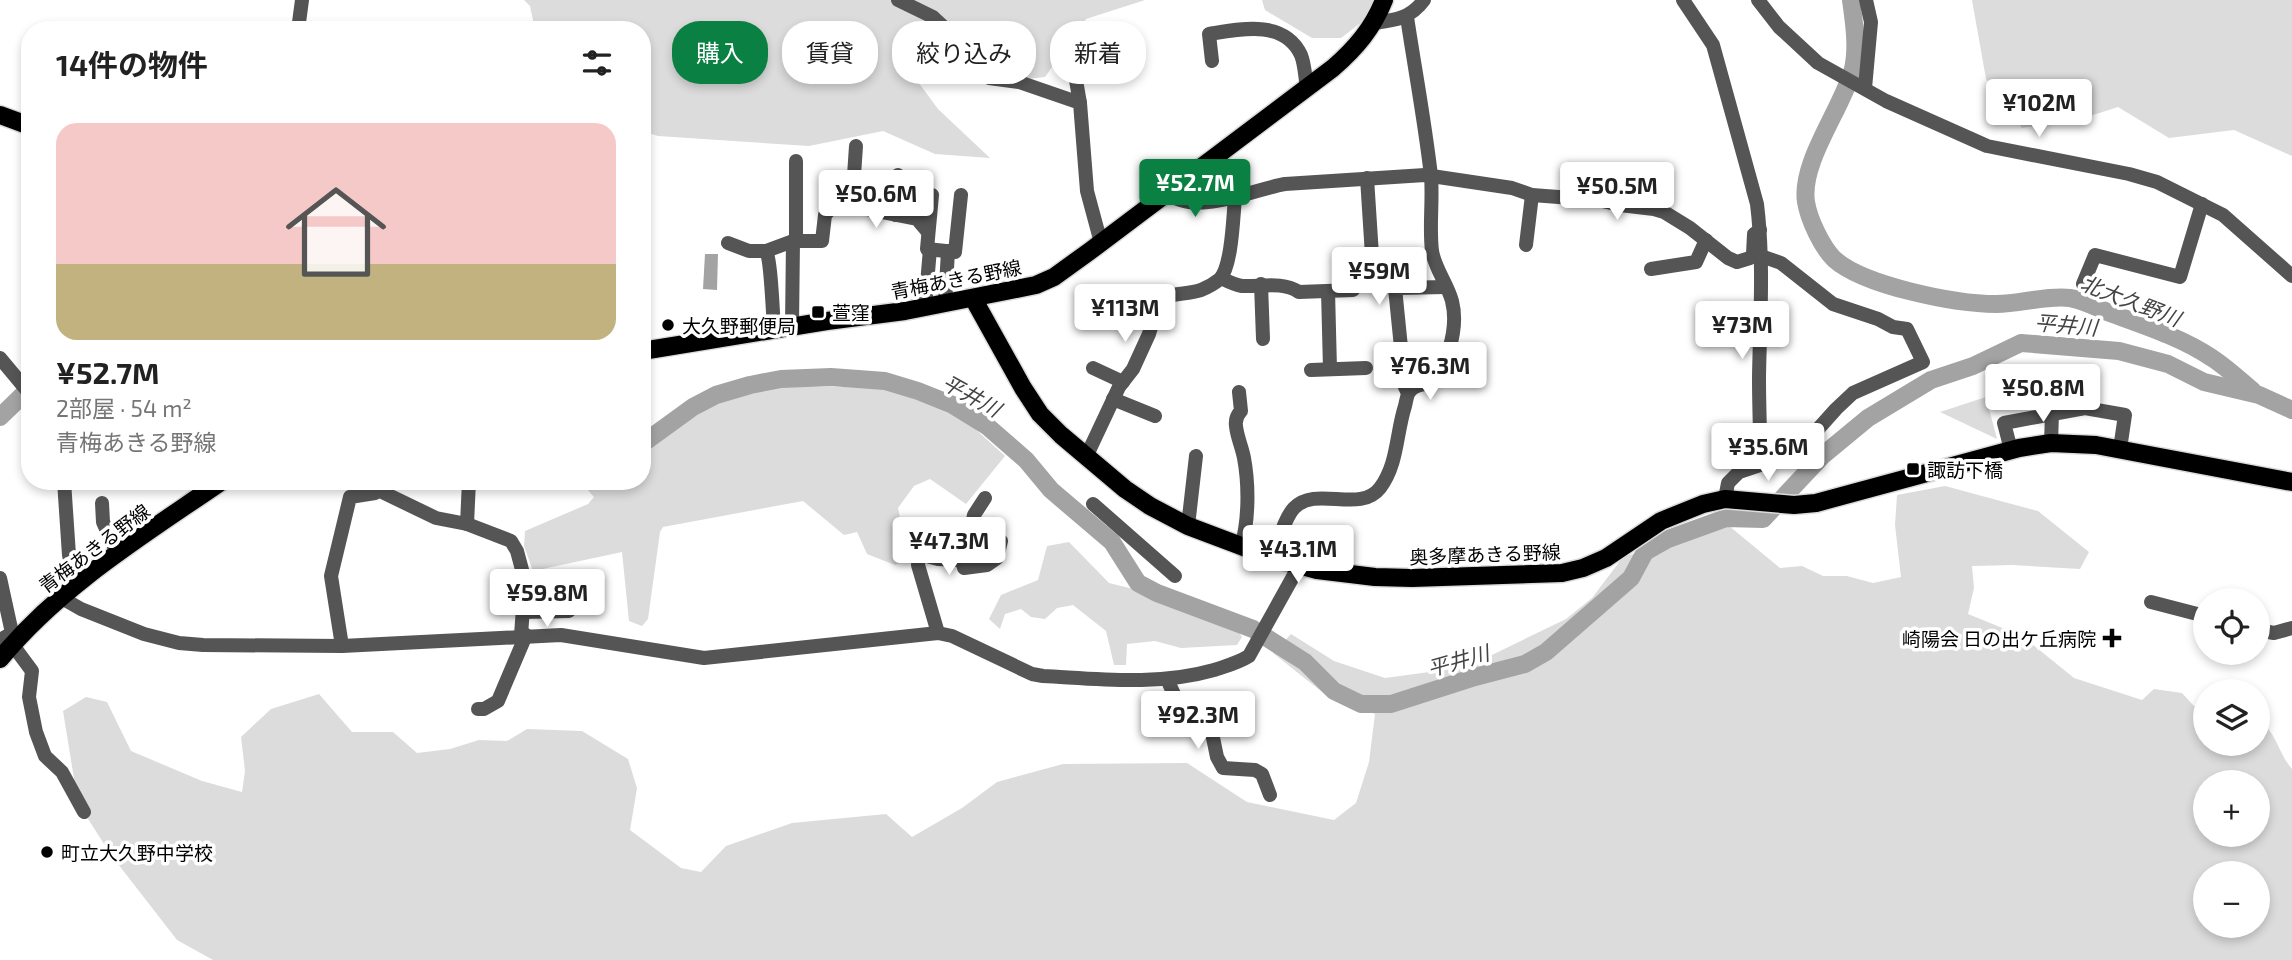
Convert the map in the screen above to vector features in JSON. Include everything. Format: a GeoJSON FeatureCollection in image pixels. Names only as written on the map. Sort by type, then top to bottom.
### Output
{"type":"FeatureCollection","features":[{"type":"Feature","properties":{"kind":"main road","name":"青梅あきる野線"},"geometry":{"type":"LineString","coordinates":[[651,350],[945,304],[1041,283],[1060,273],[1101,243],[1343,60],[1364,38],[1384,0]]}},
{"type":"Feature","properties":{"kind":"main road"},"geometry":{"type":"LineString","coordinates":[[0,115],[21,123]]}},
{"type":"Feature","properties":{"kind":"main road","name":"奥多摩あきる野線"},"geometry":{"type":"LineString","coordinates":[[973,298],[1029,399],[1054,428],[1137,498],[1188,526],[1273,558],[1317,570],[1375,577],[1562,573],[1606,558],[1661,521],[1685,509],[1732,500],[1794,505],[1834,499],[2011,450],[2051,443],[2120,449],[2292,482]]}},
{"type":"Feature","properties":{"kind":"main road","name":"青梅あきる野線"},"geometry":{"type":"LineString","coordinates":[[0,659],[8,637],[75,585],[209,490]]}},
{"type":"Feature","properties":{"kind":"street"},"geometry":{"type":"LineString","coordinates":[[299,21],[302,0]]}},
{"type":"Feature","properties":{"kind":"street"},"geometry":{"type":"LineString","coordinates":[[898,0],[909,8],[933,17],[948,31],[982,74],[989,78],[1019,82],[1080,103]]}},
{"type":"Feature","properties":{"kind":"street"},"geometry":{"type":"LineString","coordinates":[[1374,23],[1407,17],[1418,9],[1424,0]]}},
{"type":"Feature","properties":{"kind":"street"},"geometry":{"type":"LineString","coordinates":[[1683,0],[1713,45],[1755,191],[1761,256],[1760,464]]}},
{"type":"Feature","properties":{"kind":"street"},"geometry":{"type":"LineString","coordinates":[[1758,0],[1804,51],[1886,101],[1987,146],[2144,177],[2232,221],[2292,276]]}},
{"type":"Feature","properties":{"kind":"street"},"geometry":{"type":"LineString","coordinates":[[1862,87],[1871,22],[1866,0]]}},
{"type":"Feature","properties":{"kind":"street"},"geometry":{"type":"LineString","coordinates":[[1273,558],[1292,510],[1301,502],[1310,499],[1361,499],[1379,490],[1393,463],[1399,423],[1408,393],[1419,385],[1434,382],[1447,359],[1452,336],[1452,301],[1432,251],[1430,175],[1407,17]]}},
{"type":"Feature","properties":{"kind":"street"},"geometry":{"type":"LineString","coordinates":[[1212,61],[1209,34],[1255,27],[1265,29],[1284,37],[1298,50],[1307,88]]}},
{"type":"Feature","properties":{"kind":"street"},"geometry":{"type":"LineString","coordinates":[[1077,84],[1087,191],[1101,243]]}},
{"type":"Feature","properties":{"kind":"street"},"geometry":{"type":"LineString","coordinates":[[852,205],[856,146]]}},
{"type":"Feature","properties":{"kind":"street"},"geometry":{"type":"LineString","coordinates":[[783,328],[795,241],[796,160]]}},
{"type":"Feature","properties":{"kind":"street"},"geometry":{"type":"LineString","coordinates":[[896,215],[898,175]]}},
{"type":"Feature","properties":{"kind":"street"},"geometry":{"type":"LineString","coordinates":[[1168,193],[1175,200],[1188,202],[1236,198],[1285,184],[1430,175],[1512,188],[1532,195],[1598,200],[1654,209],[1664,212],[1737,262],[1750,258],[1753,254],[1754,234],[1760,230]]}},
{"type":"Feature","properties":{"kind":"street"},"geometry":{"type":"LineString","coordinates":[[1367,178],[1374,286]]}},
{"type":"Feature","properties":{"kind":"street"},"geometry":{"type":"LineString","coordinates":[[932,195],[927,249],[955,252],[961,195]]}},
{"type":"Feature","properties":{"kind":"street"},"geometry":{"type":"LineString","coordinates":[[1526,245],[1532,195]]}},
{"type":"Feature","properties":{"kind":"street"},"geometry":{"type":"LineString","coordinates":[[1087,455],[1113,399],[1133,369],[1149,334],[1159,300],[1170,293],[1188,293],[1203,289],[1221,278],[1229,256],[1236,198]]}},
{"type":"Feature","properties":{"kind":"street"},"geometry":{"type":"LineString","coordinates":[[728,243],[749,251],[766,251],[795,241],[822,241],[825,215],[836,203],[917,219],[928,232]]}},
{"type":"Feature","properties":{"kind":"street"},"geometry":{"type":"LineString","coordinates":[[2083,284],[2095,255],[2180,277],[2202,204]]}},
{"type":"Feature","properties":{"kind":"street"},"geometry":{"type":"LineString","coordinates":[[1651,269],[1696,262],[1706,240]]}},
{"type":"Feature","properties":{"kind":"street"},"geometry":{"type":"LineString","coordinates":[[925,307],[930,249]]}},
{"type":"Feature","properties":{"kind":"street"},"geometry":{"type":"LineString","coordinates":[[766,251],[770,257],[783,328]]}},
{"type":"Feature","properties":{"kind":"street"},"geometry":{"type":"LineString","coordinates":[[945,304],[948,251]]}},
{"type":"Feature","properties":{"kind":"street"},"geometry":{"type":"LineString","coordinates":[[1732,500],[1728,483],[1732,476],[1802,447],[1853,393],[1923,362],[1907,330],[1833,304],[1781,263],[1761,256]]}},
{"type":"Feature","properties":{"kind":"street"},"geometry":{"type":"LineString","coordinates":[[1221,278],[1241,286],[1261,284],[1293,288],[1299,292],[1353,290]]}},
{"type":"Feature","properties":{"kind":"street"},"geometry":{"type":"LineString","coordinates":[[1261,284],[1263,339]]}},
{"type":"Feature","properties":{"kind":"street"},"geometry":{"type":"LineString","coordinates":[[1408,393],[1405,387],[1395,288],[1446,287]]}},
{"type":"Feature","properties":{"kind":"street"},"geometry":{"type":"LineString","coordinates":[[1328,291],[1330,369]]}},
{"type":"Feature","properties":{"kind":"street"},"geometry":{"type":"LineString","coordinates":[[0,358],[21,384]]}},
{"type":"Feature","properties":{"kind":"street"},"geometry":{"type":"LineString","coordinates":[[1093,368],[1123,382]]}},
{"type":"Feature","properties":{"kind":"street"},"geometry":{"type":"LineString","coordinates":[[1311,370],[1366,368]]}},
{"type":"Feature","properties":{"kind":"street"},"geometry":{"type":"LineString","coordinates":[[1239,393],[1241,411],[1236,416],[1235,424],[1244,457],[1246,485],[1245,534],[1241,547]]}},
{"type":"Feature","properties":{"kind":"street"},"geometry":{"type":"LineString","coordinates":[[1113,399],[1155,416]]}},
{"type":"Feature","properties":{"kind":"street"},"geometry":{"type":"LineString","coordinates":[[2011,450],[2004,422],[2085,408],[2125,415],[2120,449]]}},
{"type":"Feature","properties":{"kind":"street"},"geometry":{"type":"LineString","coordinates":[[2051,443],[2052,413]]}},
{"type":"Feature","properties":{"kind":"street"},"geometry":{"type":"LineString","coordinates":[[1188,526],[1196,456]]}},
{"type":"Feature","properties":{"kind":"street"},"geometry":{"type":"LineString","coordinates":[[65,490],[68,545],[75,585]]}},
{"type":"Feature","properties":{"kind":"street"},"geometry":{"type":"LineString","coordinates":[[341,646],[331,576],[350,497],[374,494],[375,490]]}},
{"type":"Feature","properties":{"kind":"street"},"geometry":{"type":"LineString","coordinates":[[384,490],[436,518],[467,524],[511,541],[517,551],[525,581],[523,635],[498,701],[484,709],[478,709]]}},
{"type":"Feature","properties":{"kind":"street"},"geometry":{"type":"LineString","coordinates":[[467,524],[469,490]]}},
{"type":"Feature","properties":{"kind":"street"},"geometry":{"type":"LineString","coordinates":[[985,498],[974,515],[962,560],[964,568],[988,565],[997,558],[1001,541]]}},
{"type":"Feature","properties":{"kind":"street"},"geometry":{"type":"LineString","coordinates":[[102,503],[103,522],[118,555]]}},
{"type":"Feature","properties":{"kind":"street"},"geometry":{"type":"LineString","coordinates":[[1093,504],[1175,576]]}},
{"type":"Feature","properties":{"kind":"street"},"geometry":{"type":"LineString","coordinates":[[938,633],[918,565],[919,554],[937,559],[962,560]]}},
{"type":"Feature","properties":{"kind":"street"},"geometry":{"type":"LineString","coordinates":[[60,597],[82,609],[144,634],[179,643],[227,646],[341,646],[561,635],[704,658],[938,633],[952,636],[1018,668],[1043,676],[1135,681],[1195,675],[1240,662],[1249,656],[1299,566]]}},
{"type":"Feature","properties":{"kind":"street"},"geometry":{"type":"LineString","coordinates":[[0,578],[8,637],[32,671],[29,697],[32,720],[46,756],[62,772],[84,812]]}},
{"type":"Feature","properties":{"kind":"street"},"geometry":{"type":"LineString","coordinates":[[2151,602],[2193,613]]}},
{"type":"Feature","properties":{"kind":"street"},"geometry":{"type":"LineString","coordinates":[[523,612],[569,611]]}},
{"type":"Feature","properties":{"kind":"street"},"geometry":{"type":"LineString","coordinates":[[2270,632],[2292,628]]}},
{"type":"Feature","properties":{"kind":"street"},"geometry":{"type":"LineString","coordinates":[[1167,679],[1177,701],[1188,714],[1212,728],[1217,757],[1223,768],[1255,770],[1262,774],[1270,795]]}},
{"type":"Feature","properties":{"kind":"shaded area"},"geometry":{"type":"Polygon","coordinates":[[[524,0],[1145,0],[1085,21],[1050,21],[1050,70],[1045,77],[1036,78],[1036,21],[892,21],[892,84],[920,84],[938,109],[990,158],[935,154],[883,131],[809,146],[658,136],[651,134],[651,21],[533,21],[530,6],[524,0]]]}},
{"type":"Feature","properties":{"kind":"shaded area"},"geometry":{"type":"Polygon","coordinates":[[[1262,0],[1373,0],[1372,14],[1341,38],[1312,38],[1265,10],[1262,0]]]}},
{"type":"Feature","properties":{"kind":"shaded area"},"geometry":{"type":"Polygon","coordinates":[[[1972,0],[2292,0],[2292,156],[2234,130],[2169,138],[2118,107],[2087,117],[2022,128],[1986,79],[1972,0]]]}},
{"type":"Feature","properties":{"kind":"shaded area"},"geometry":{"type":"Polygon","coordinates":[[[705,254],[718,254],[717,290],[703,289],[705,254]]]}},
{"type":"Feature","properties":{"kind":"shaded area"},"geometry":{"type":"Polygon","coordinates":[[[765,385],[884,388],[961,416],[1005,456],[966,504],[930,479],[914,486],[898,508],[909,560],[895,565],[867,554],[857,532],[844,535],[803,501],[663,527],[660,532],[648,619],[642,626],[629,621],[622,552],[533,571],[524,546],[525,531],[588,504],[594,497],[588,490],[651,490],[651,442],[714,405],[765,385]]]}},
{"type":"Feature","properties":{"kind":"shaded area"},"geometry":{"type":"Polygon","coordinates":[[[1986,397],[1997,439],[1940,412],[1986,397]]]}},
{"type":"Feature","properties":{"kind":"shaded area"},"geometry":{"type":"Polygon","coordinates":[[[1945,486],[2038,511],[2089,552],[2080,569],[2013,565],[1972,566],[1974,588],[1968,614],[2022,636],[2074,678],[2142,700],[2154,689],[2182,693],[2193,705],[2193,756],[2270,756],[2270,732],[2292,769],[2292,960],[213,960],[177,940],[111,855],[78,803],[63,711],[86,697],[107,702],[131,751],[202,781],[242,792],[245,771],[241,737],[271,709],[319,694],[352,732],[393,732],[417,753],[450,749],[479,740],[507,741],[527,729],[582,731],[628,759],[637,788],[630,830],[681,868],[701,872],[726,846],[792,823],[886,814],[912,837],[962,808],[997,782],[1063,764],[1187,763],[1247,802],[1334,820],[1356,803],[1369,762],[1375,714],[1327,696],[1273,653],[1291,634],[1334,661],[1385,678],[1467,667],[1566,619],[1592,598],[1623,557],[1728,525],[1780,568],[1802,566],[1823,576],[1847,576],[1873,583],[1901,577],[1895,525],[1897,495],[1945,486]]]}},
{"type":"Feature","properties":{"kind":"shaded area"},"geometry":{"type":"Polygon","coordinates":[[[1069,542],[1109,583],[1150,593],[1238,631],[1242,637],[1237,645],[1181,648],[1155,641],[1127,644],[1126,665],[1114,665],[1106,631],[1073,605],[1057,608],[1045,619],[1031,617],[1021,609],[1005,614],[1000,629],[989,619],[1001,595],[1038,580],[1047,546],[1069,542]]]}},
{"type":"Feature","properties":{"kind":"waterway","name":"北大久野川"},"geometry":{"type":"LineString","coordinates":[[1851,0],[1855,43],[1853,69],[1815,153],[1806,186],[1806,202],[1813,225],[1834,259],[1848,269],[1888,285],[1958,301],[1996,304],[2052,298],[2080,300],[2188,344],[2217,362],[2253,391]]}},
{"type":"Feature","properties":{"kind":"waterway","name":"平井川"},"geometry":{"type":"LineString","coordinates":[[651,437],[693,407],[716,395],[781,379],[831,377],[885,381],[918,391],[953,405],[987,426],[1026,460],[1051,490],[1112,542],[1138,583],[1157,593],[1253,629],[1305,662],[1334,691],[1361,704],[1391,704],[1525,664],[1546,652],[1631,578],[1645,552],[1668,539],[1726,518],[1763,519],[1822,456],[1868,418],[1931,380],[1973,366],[2021,343],[2119,351],[2168,364],[2204,382],[2259,395],[2292,410]]}},
{"type":"Feature","properties":{"kind":"waterway","name":"平井川"},"geometry":{"type":"LineString","coordinates":[[0,417],[21,397]]}},
{"type":"Feature","properties":{"kind":"place","name":"萱窪"},"geometry":{"type":"Point","coordinates":[818,312]}},
{"type":"Feature","properties":{"kind":"place","name":"大久野郵便局"},"geometry":{"type":"Point","coordinates":[668,325]}},
{"type":"Feature","properties":{"kind":"place","name":"諏訪下橋"},"geometry":{"type":"Point","coordinates":[1913,469]}},
{"type":"Feature","properties":{"kind":"place","name":"崎陽会 日の出ケ丘病院"},"geometry":{"type":"Point","coordinates":[2112,638]}},
{"type":"Feature","properties":{"kind":"place","name":"町立大久野中学校"},"geometry":{"type":"Point","coordinates":[47,852]}}]}
